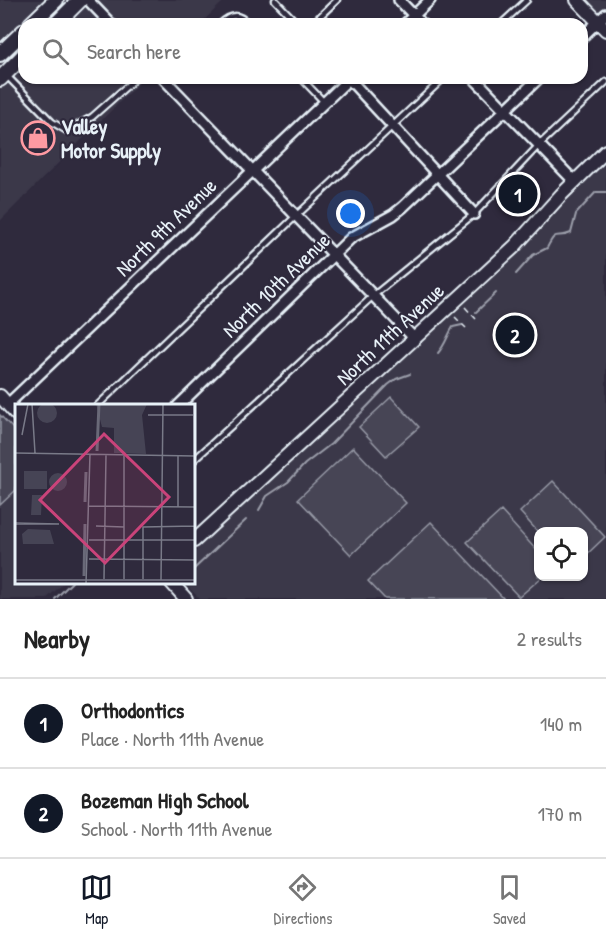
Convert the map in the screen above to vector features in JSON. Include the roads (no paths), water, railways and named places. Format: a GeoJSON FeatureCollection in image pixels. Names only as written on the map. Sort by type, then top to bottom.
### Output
{"type":"FeatureCollection","features":[{"type":"Feature","properties":{"kind":"main road"},"geometry":{"type":"LineString","coordinates":[[37,18],[56,0]]}},
{"type":"Feature","properties":{"kind":"main road"},"geometry":{"type":"LineString","coordinates":[[62,18],[80,0]]}},
{"type":"Feature","properties":{"kind":"main road"},"geometry":{"type":"LineString","coordinates":[[0,54],[18,37]]}},
{"type":"Feature","properties":{"kind":"main road"},"geometry":{"type":"LineString","coordinates":[[3,76],[18,61]]}},
{"type":"Feature","properties":{"kind":"street"},"geometry":{"type":"LineString","coordinates":[[88,0],[105,18]]}},
{"type":"Feature","properties":{"kind":"street"},"geometry":{"type":"LineString","coordinates":[[399,0],[417,18]]}},
{"type":"Feature","properties":{"kind":"street"},"geometry":{"type":"LineString","coordinates":[[411,18],[430,0]]}},
{"type":"Feature","properties":{"kind":"street"},"geometry":{"type":"LineString","coordinates":[[577,0],[603,22],[588,33]]}},
{"type":"Feature","properties":{"kind":"street"},"geometry":{"type":"LineString","coordinates":[[170,84],[414,339]]}},
{"type":"Feature","properties":{"kind":"street","name":"North 9th Avenue"},"geometry":{"type":"LineString","coordinates":[[8,405],[343,84]]}},
{"type":"Feature","properties":{"kind":"street"},"geometry":{"type":"LineString","coordinates":[[354,84],[474,214]]}},
{"type":"Feature","properties":{"kind":"street"},"geometry":{"type":"LineString","coordinates":[[480,84],[574,181]]}},
{"type":"Feature","properties":{"kind":"street","name":"North 10th Avenue"},"geometry":{"type":"LineString","coordinates":[[179,404],[351,238],[393,215],[533,84]]}},
{"type":"Feature","properties":{"kind":"street","name":"North 11th Avenue"},"geometry":{"type":"LineString","coordinates":[[195,540],[514,247],[574,181],[606,150]]}},
{"type":"Feature","properties":{"kind":"street"},"geometry":{"type":"LineString","coordinates":[[173,584],[186,599]]}},
{"type":"Feature","properties":{"kind":"lane"},"geometry":{"type":"LineString","coordinates":[[275,0],[292,18]]}},
{"type":"Feature","properties":{"kind":"lane"},"geometry":{"type":"LineString","coordinates":[[318,18],[337,0]]}},
{"type":"Feature","properties":{"kind":"lane"},"geometry":{"type":"LineString","coordinates":[[508,18],[527,0]]}},
{"type":"Feature","properties":{"kind":"lane"},"geometry":{"type":"LineString","coordinates":[[227,18],[235,15],[242,18]]}},
{"type":"Feature","properties":{"kind":"lane"},"geometry":{"type":"LineString","coordinates":[[3,76],[52,122],[67,131],[92,117],[129,84]]}},
{"type":"Feature","properties":{"kind":"lane"},"geometry":{"type":"LineString","coordinates":[[195,459],[373,296],[474,214],[539,145],[606,82]]}},
{"type":"Feature","properties":{"kind":"lane"},"geometry":{"type":"LineString","coordinates":[[307,84],[324,102]]}},
{"type":"Feature","properties":{"kind":"lane"},"geometry":{"type":"LineString","coordinates":[[98,404],[438,84]]}},
{"type":"Feature","properties":{"kind":"waterway"},"geometry":{"type":"LineString","coordinates":[[516,274],[533,255],[547,248],[555,236],[571,233],[576,214],[596,192],[606,192]]}},
{"type":"Feature","properties":{"kind":"waterway"},"geometry":{"type":"LineString","coordinates":[[476,312],[496,293]]}},
{"type":"Feature","properties":{"kind":"waterway"},"geometry":{"type":"LineString","coordinates":[[438,353],[453,327],[462,325]]}},
{"type":"Feature","properties":{"kind":"waterway"},"geometry":{"type":"LineString","coordinates":[[259,510],[267,496],[288,482],[305,464],[331,444],[388,385],[410,374]]}},
{"type":"Feature","properties":{"kind":"waterway"},"geometry":{"type":"LineString","coordinates":[[195,568],[246,520]]}},
{"type":"Feature","properties":{"kind":"waterway"},"geometry":{"type":"LineString","coordinates":[[55,599],[70,584]]}},
{"type":"Feature","properties":{"kind":"place","name":"Valley Motor Supply"},"geometry":{"type":"Point","coordinates":[38,138]}},
{"type":"Feature","properties":{"kind":"place","name":"Orthodontics"},"geometry":{"type":"Point","coordinates":[518,194]}},
{"type":"Feature","properties":{"kind":"place","name":"Bozeman High School"},"geometry":{"type":"Point","coordinates":[515,335]}}]}
